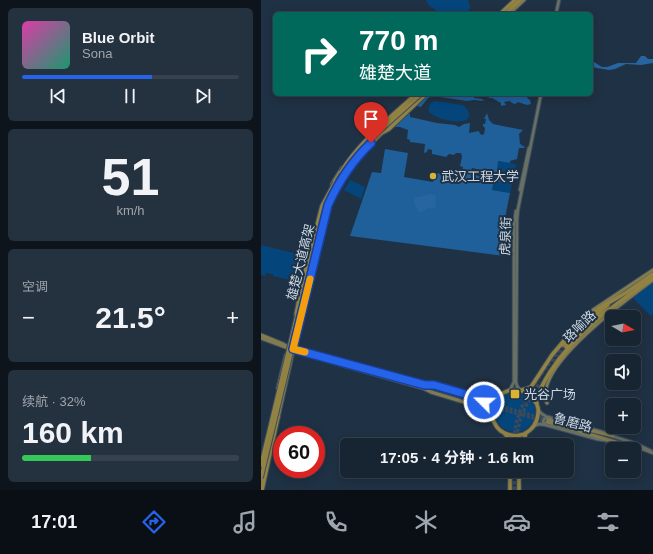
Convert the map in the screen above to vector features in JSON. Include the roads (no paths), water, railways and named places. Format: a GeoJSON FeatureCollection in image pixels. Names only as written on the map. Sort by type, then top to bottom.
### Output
{"type":"FeatureCollection","features":[{"type":"Feature","properties":{"kind":"highway"},"geometry":{"type":"LineString","coordinates":[[502,12],[515,0]]}},
{"type":"Feature","properties":{"kind":"highway"},"geometry":{"type":"LineString","coordinates":[[507,12],[520,0]]}},
{"type":"Feature","properties":{"kind":"highway","name":"雄楚大道高架"},"geometry":{"type":"LineString","coordinates":[[261,465],[322,214],[335,182],[355,153],[413,96]]}},
{"type":"Feature","properties":{"kind":"highway"},"geometry":{"type":"LineString","coordinates":[[381,134],[395,124],[421,96]]}},
{"type":"Feature","properties":{"kind":"highway","name":"雄楚大道高架"},"geometry":{"type":"LineString","coordinates":[[261,478],[313,258],[324,215],[332,193],[344,171],[361,150],[421,96]]}},
{"type":"Feature","properties":{"kind":"highway"},"geometry":{"type":"LineString","coordinates":[[296,315],[321,206],[335,182]]}},
{"type":"Feature","properties":{"kind":"highway","name":"珞喻路"},"geometry":{"type":"LineString","coordinates":[[521,390],[531,387],[557,349],[574,329],[599,308],[616,299],[653,274]]}},
{"type":"Feature","properties":{"kind":"highway","name":"珞喻路"},"geometry":{"type":"LineString","coordinates":[[536,403],[538,394],[550,373],[575,340],[620,302],[653,279]]}},
{"type":"Feature","properties":{"kind":"highway"},"geometry":{"type":"LineString","coordinates":[[616,299],[584,324],[565,346],[594,319],[620,302]]}},
{"type":"Feature","properties":{"kind":"highway"},"geometry":{"type":"LineString","coordinates":[[543,368],[544,373],[550,373]]}},
{"type":"Feature","properties":{"kind":"highway"},"geometry":{"type":"LineString","coordinates":[[504,433],[513,436],[526,433],[534,426],[538,417],[538,410],[536,403],[529,394],[521,390],[510,390],[497,397],[492,407],[492,415],[496,426],[509,438]]}},
{"type":"Feature","properties":{"kind":"highway"},"geometry":{"type":"LineString","coordinates":[[262,490],[279,417]]}},
{"type":"Feature","properties":{"kind":"highway"},"geometry":{"type":"LineString","coordinates":[[524,438],[526,433]]}},
{"type":"Feature","properties":{"kind":"highway"},"geometry":{"type":"LineString","coordinates":[[510,478],[510,490]]}},
{"type":"Feature","properties":{"kind":"highway"},"geometry":{"type":"LineString","coordinates":[[519,478],[519,490]]}},
{"type":"Feature","properties":{"kind":"main road"},"geometry":{"type":"LineString","coordinates":[[511,12],[524,0]]}},
{"type":"Feature","properties":{"kind":"main road"},"geometry":{"type":"LineString","coordinates":[[557,12],[560,0]]}},
{"type":"Feature","properties":{"kind":"main road"},"geometry":{"type":"LineString","coordinates":[[261,486],[292,360],[291,349],[296,315],[321,213],[332,184],[347,161],[363,143],[413,96]]}},
{"type":"Feature","properties":{"kind":"main road"},"geometry":{"type":"LineString","coordinates":[[261,458],[291,349],[325,214],[333,193],[351,164],[421,96]]}},
{"type":"Feature","properties":{"kind":"main road","name":"虎泉街"},"geometry":{"type":"LineString","coordinates":[[515,382],[515,220],[541,96]]}},
{"type":"Feature","properties":{"kind":"main road"},"geometry":{"type":"LineString","coordinates":[[347,161],[346,163],[348,166],[351,164]]}},
{"type":"Feature","properties":{"kind":"main road"},"geometry":{"type":"LineString","coordinates":[[593,310],[653,270]]}},
{"type":"Feature","properties":{"kind":"main road"},"geometry":{"type":"LineString","coordinates":[[547,403],[544,395],[546,387],[559,364],[580,338],[621,303],[653,279]]}},
{"type":"Feature","properties":{"kind":"main road"},"geometry":{"type":"LineString","coordinates":[[261,335],[291,349]]}},
{"type":"Feature","properties":{"kind":"main road"},"geometry":{"type":"LineString","coordinates":[[261,338],[282,347],[436,390]]}},
{"type":"Feature","properties":{"kind":"main road"},"geometry":{"type":"LineString","coordinates":[[510,390],[515,382],[521,390]]}},
{"type":"Feature","properties":{"kind":"main road"},"geometry":{"type":"LineString","coordinates":[[424,386],[434,385],[482,399],[491,400],[497,397]]}},
{"type":"Feature","properties":{"kind":"main road"},"geometry":{"type":"LineString","coordinates":[[424,386],[431,392],[480,406],[489,410],[492,415]]}},
{"type":"Feature","properties":{"kind":"main road"},"geometry":{"type":"LineString","coordinates":[[480,406],[483,404],[482,399]]}},
{"type":"Feature","properties":{"kind":"main road","name":"鲁磨路"},"geometry":{"type":"LineString","coordinates":[[534,426],[548,421],[538,410]]}},
{"type":"Feature","properties":{"kind":"main road"},"geometry":{"type":"LineString","coordinates":[[548,421],[613,436],[637,444],[653,452]]}},
{"type":"Feature","properties":{"kind":"main road"},"geometry":{"type":"LineString","coordinates":[[548,421],[616,442]]}},
{"type":"Feature","properties":{"kind":"main road"},"geometry":{"type":"LineString","coordinates":[[641,448],[653,452]]}},
{"type":"Feature","properties":{"kind":"tunnel"},"geometry":{"type":"LineString","coordinates":[[514,438],[516,424],[521,408],[537,380],[563,345]]}},
{"type":"Feature","properties":{"kind":"tunnel"},"geometry":{"type":"LineString","coordinates":[[554,362],[566,347]]}},
{"type":"Feature","properties":{"kind":"tunnel"},"geometry":{"type":"LineString","coordinates":[[517,438],[519,422],[528,402],[540,382]]}},
{"type":"Feature","properties":{"kind":"tunnel"},"geometry":{"type":"LineString","coordinates":[[436,388],[546,419]]}},
{"type":"Feature","properties":{"kind":"tunnel"},"geometry":{"type":"LineString","coordinates":[[436,391],[547,422]]}},
{"type":"Feature","properties":{"kind":"tunnel"},"geometry":{"type":"LineString","coordinates":[[514,478],[514,490]]}},
{"type":"Feature","properties":{"kind":"tunnel"},"geometry":{"type":"LineString","coordinates":[[516,478],[516,490]]}},
{"type":"Feature","properties":{"kind":"place","name":"武汉工程大学"},"geometry":{"type":"Point","coordinates":[433,176]}},
{"type":"Feature","properties":{"kind":"place","name":"光谷广场"},"geometry":{"type":"Point","coordinates":[515,394]}}]}
